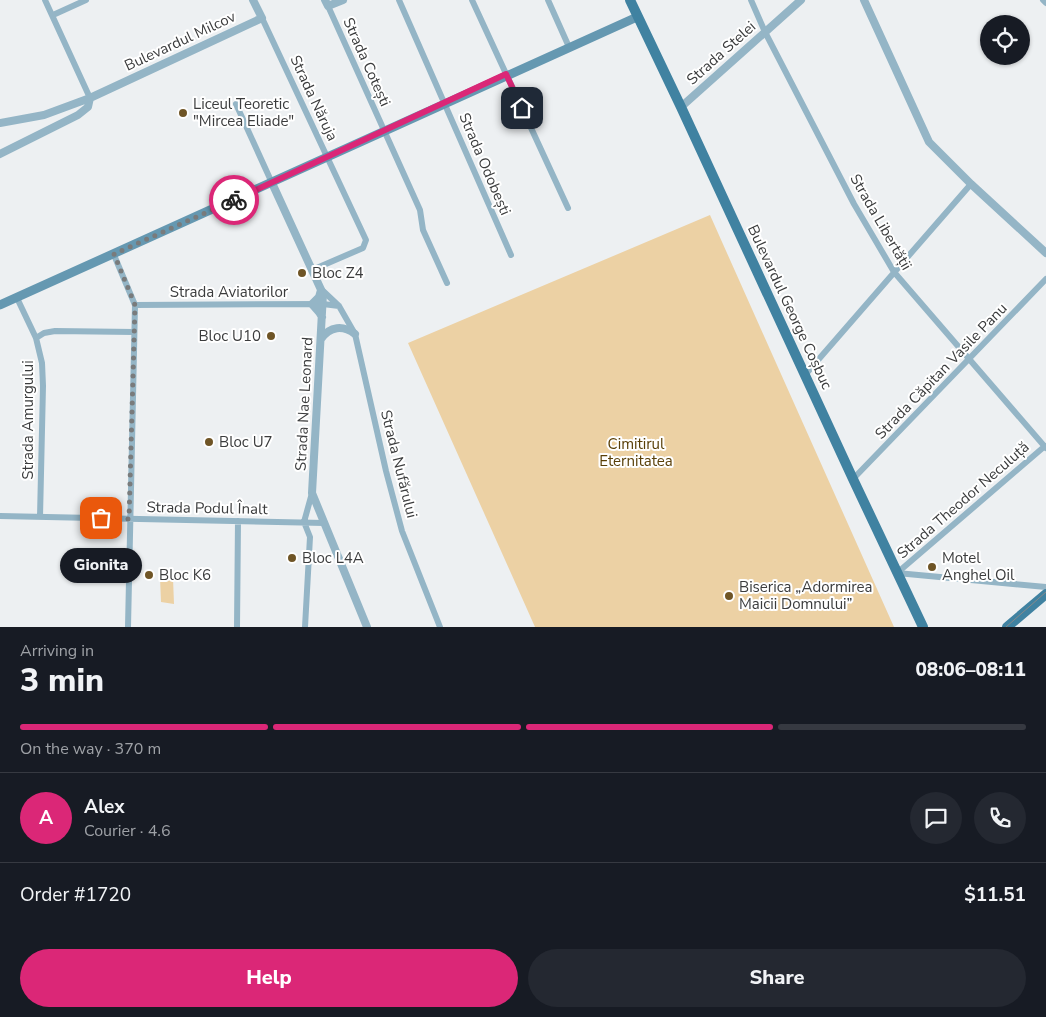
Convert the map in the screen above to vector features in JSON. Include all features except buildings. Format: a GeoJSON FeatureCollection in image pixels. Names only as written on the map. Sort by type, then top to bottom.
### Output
{"type":"FeatureCollection","features":[{"type":"Feature","properties":{"kind":"main road","name":"Bulevardul George Coșbuc"},"geometry":{"type":"LineString","coordinates":[[630,0],[923,627]]}},
{"type":"Feature","properties":{"kind":"main road"},"geometry":{"type":"LineString","coordinates":[[0,305],[272,183],[506,74],[637,17]]}},
{"type":"Feature","properties":{"kind":"main road"},"geometry":{"type":"LineString","coordinates":[[1007,627],[1046,594]]}},
{"type":"Feature","properties":{"kind":"street"},"geometry":{"type":"LineString","coordinates":[[45,0],[90,98]]}},
{"type":"Feature","properties":{"kind":"street"},"geometry":{"type":"LineString","coordinates":[[53,15],[86,0]]}},
{"type":"Feature","properties":{"kind":"street"},"geometry":{"type":"LineString","coordinates":[[253,0],[262,18]]}},
{"type":"Feature","properties":{"kind":"street"},"geometry":{"type":"LineString","coordinates":[[327,3],[343,0]]}},
{"type":"Feature","properties":{"kind":"street","name":"Strada Odobești"},"geometry":{"type":"LineString","coordinates":[[399,0],[446,103],[511,255]]}},
{"type":"Feature","properties":{"kind":"street"},"geometry":{"type":"LineString","coordinates":[[472,0],[568,208]]}},
{"type":"Feature","properties":{"kind":"street"},"geometry":{"type":"LineString","coordinates":[[548,0],[569,47]]}},
{"type":"Feature","properties":{"kind":"street","name":"Strada Libertății"},"geometry":{"type":"LineString","coordinates":[[751,0],[765,32],[854,204],[894,272],[1045,447]]}},
{"type":"Feature","properties":{"kind":"street","name":"Strada Stelei"},"geometry":{"type":"LineString","coordinates":[[681,107],[801,0]]}},
{"type":"Feature","properties":{"kind":"street"},"geometry":{"type":"LineString","coordinates":[[864,0],[929,142],[970,184],[1046,253]]}},
{"type":"Feature","properties":{"kind":"street"},"geometry":{"type":"LineString","coordinates":[[1043,0],[1046,4]]}},
{"type":"Feature","properties":{"kind":"street","name":"Strada Cotești"},"geometry":{"type":"LineString","coordinates":[[327,3],[420,210],[424,230],[447,283]]}},
{"type":"Feature","properties":{"kind":"street","name":"Bulevardul Milcov"},"geometry":{"type":"LineString","coordinates":[[0,123],[44,115],[90,98],[262,18]]}},
{"type":"Feature","properties":{"kind":"street","name":"Strada Năruja"},"geometry":{"type":"LineString","coordinates":[[262,18],[328,157],[366,243],[363,248],[312,270]]}},
{"type":"Feature","properties":{"kind":"street","name":"Bulevardul Milcov"},"geometry":{"type":"LineString","coordinates":[[0,154],[78,115],[88,107],[90,98]]}},
{"type":"Feature","properties":{"kind":"street"},"geometry":{"type":"LineString","coordinates":[[236,104],[272,183]]}},
{"type":"Feature","properties":{"kind":"street","name":"Strada Nae Leonard"},"geometry":{"type":"LineString","coordinates":[[272,183],[321,288],[323,304],[312,493],[368,627]]}},
{"type":"Feature","properties":{"kind":"street"},"geometry":{"type":"LineString","coordinates":[[804,375],[970,184]]}},
{"type":"Feature","properties":{"kind":"street"},"geometry":{"type":"LineString","coordinates":[[114,254],[135,305],[128,627]]}},
{"type":"Feature","properties":{"kind":"street","name":"Strada Căpitan Vasile Panu"},"geometry":{"type":"LineString","coordinates":[[853,479],[1046,279]]}},
{"type":"Feature","properties":{"kind":"street"},"geometry":{"type":"LineString","coordinates":[[321,288],[320,297],[312,304],[320,312],[322,318]]}},
{"type":"Feature","properties":{"kind":"street","name":"Strada Nufărului"},"geometry":{"type":"LineString","coordinates":[[321,288],[339,306],[355,334],[386,471],[402,531],[440,627]]}},
{"type":"Feature","properties":{"kind":"street","name":"Strada Amurgului"},"geometry":{"type":"LineString","coordinates":[[17,298],[36,338],[42,363],[40,517]]}},
{"type":"Feature","properties":{"kind":"street"},"geometry":{"type":"LineString","coordinates":[[323,304],[339,306]]}},
{"type":"Feature","properties":{"kind":"street","name":"Strada Aviatorilor"},"geometry":{"type":"LineString","coordinates":[[135,305],[323,304]]}},
{"type":"Feature","properties":{"kind":"street"},"geometry":{"type":"LineString","coordinates":[[321,339],[328,331],[336,328],[346,329],[355,334]]}},
{"type":"Feature","properties":{"kind":"street"},"geometry":{"type":"LineString","coordinates":[[36,338],[44,333],[55,331],[134,332]]}},
{"type":"Feature","properties":{"kind":"street","name":"Strada Theodor Neculuță"},"geometry":{"type":"LineString","coordinates":[[897,573],[1045,447]]}},
{"type":"Feature","properties":{"kind":"street"},"geometry":{"type":"LineString","coordinates":[[305,627],[310,537],[304,522],[312,493]]}},
{"type":"Feature","properties":{"kind":"street","name":"Strada Podul Înalt"},"geometry":{"type":"LineString","coordinates":[[0,516],[324,523]]}},
{"type":"Feature","properties":{"kind":"street"},"geometry":{"type":"LineString","coordinates":[[237,627],[238,521]]}},
{"type":"Feature","properties":{"kind":"street"},"geometry":{"type":"LineString","coordinates":[[897,573],[1046,587]]}},
{"type":"Feature","properties":{"kind":"green space","name":"Cimitirul Eternitatea"},"geometry":{"type":"Polygon","coordinates":[[[710,215],[894,627],[535,627],[408,343],[710,215]]]}},
{"type":"Feature","properties":{"kind":"green space"},"geometry":{"type":"Polygon","coordinates":[[[160,577],[173,578],[174,604],[161,602],[160,577]]]}},
{"type":"Feature","properties":{"kind":"tram line"},"geometry":{"type":"LineString","coordinates":[[1006,627],[1046,592]]}},
{"type":"Feature","properties":{"kind":"way so far"},"geometry":{"type":"LineString","coordinates":[[101,518],[129,519],[135,305],[114,254],[234,200]]}},
{"type":"Feature","properties":{"kind":"place","name":"Liceul Teoretic \"Mircea Eliade\""},"geometry":{"type":"Point","coordinates":[183,113]}},
{"type":"Feature","properties":{"kind":"place","name":"Bloc Z4"},"geometry":{"type":"Point","coordinates":[302,273]}},
{"type":"Feature","properties":{"kind":"place","name":"Bloc U10"},"geometry":{"type":"Point","coordinates":[271,336]}},
{"type":"Feature","properties":{"kind":"place","name":"Bloc U7"},"geometry":{"type":"Point","coordinates":[209,442]}},
{"type":"Feature","properties":{"kind":"place","name":"Gionita"},"geometry":{"type":"Point","coordinates":[101,518]}},
{"type":"Feature","properties":{"kind":"place","name":"Bloc L4A"},"geometry":{"type":"Point","coordinates":[292,558]}},
{"type":"Feature","properties":{"kind":"place","name":"Motel Anghel Oil"},"geometry":{"type":"Point","coordinates":[932,567]}},
{"type":"Feature","properties":{"kind":"place","name":"Bloc K6"},"geometry":{"type":"Point","coordinates":[149,575]}},
{"type":"Feature","properties":{"kind":"place","name":"Biserica „Adormirea Maicii Domnului”"},"geometry":{"type":"Point","coordinates":[729,596]}},
{"type":"Feature","properties":{"kind":"route"},"geometry":{"type":"LineString","coordinates":[[234,200],[506,74],[522,108]]}}]}
